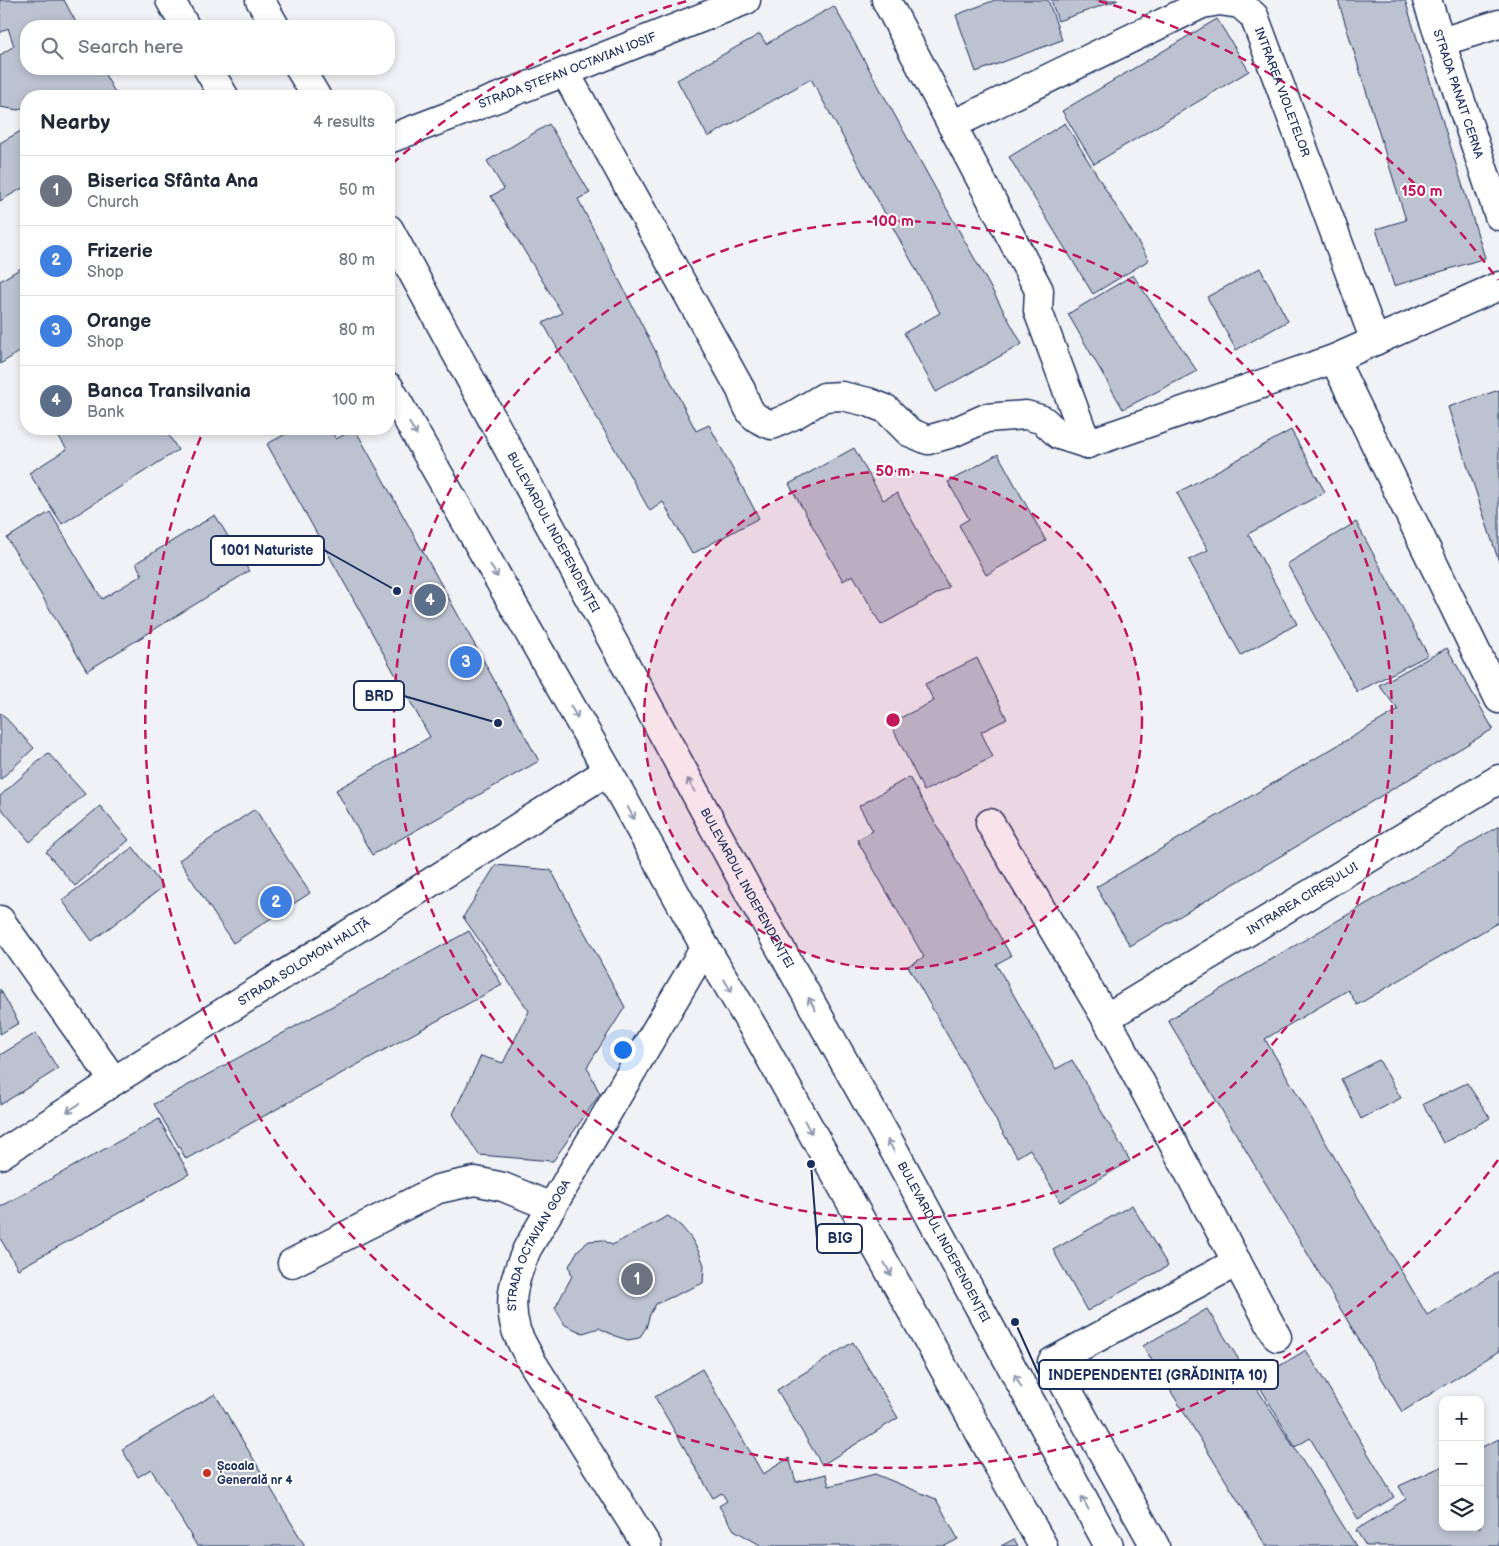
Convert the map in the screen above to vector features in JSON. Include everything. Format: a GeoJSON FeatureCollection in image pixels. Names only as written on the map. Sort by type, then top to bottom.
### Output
{"type":"FeatureCollection","features":[{"type":"Feature","properties":{"kind":"street"},"geometry":{"type":"LineString","coordinates":[[170,0],[182,20]]}},
{"type":"Feature","properties":{"kind":"street"},"geometry":{"type":"LineString","coordinates":[[260,0],[272,20]]}},
{"type":"Feature","properties":{"kind":"street","name":"STRADA ȘTEFAN OCTAVIAN IOSIF"},"geometry":{"type":"LineString","coordinates":[[395,137],[746,0]]}},
{"type":"Feature","properties":{"kind":"street"},"geometry":{"type":"LineString","coordinates":[[886,0],[1039,290],[1038,311],[1088,444]]}},
{"type":"Feature","properties":{"kind":"street","name":"STRADA PANAIT CERNA"},"geometry":{"type":"LineString","coordinates":[[1427,0],[1499,216]]}},
{"type":"Feature","properties":{"kind":"street","name":"INTRAREA VIOLETELOR"},"geometry":{"type":"LineString","coordinates":[[952,125],[1202,4],[1219,1],[1240,4],[1254,16],[1375,341]]}},
{"type":"Feature","properties":{"kind":"street"},"geometry":{"type":"LineString","coordinates":[[1441,42],[1499,24]]}},
{"type":"Feature","properties":{"kind":"street"},"geometry":{"type":"LineString","coordinates":[[565,72],[741,390],[750,412],[757,420],[772,425],[794,416],[824,397],[842,396],[868,402],[886,409],[909,432],[928,440],[952,433],[986,418],[1026,415],[1043,420],[1059,435],[1088,444],[1334,359],[1499,286]]}},
{"type":"Feature","properties":{"kind":"street"},"geometry":{"type":"LineString","coordinates":[[212,75],[220,90]]}},
{"type":"Feature","properties":{"kind":"street"},"geometry":{"type":"LineString","coordinates":[[304,75],[312,90]]}},
{"type":"Feature","properties":{"kind":"street","name":"BULEVARDUL INDEPENDENȚEI"},"geometry":{"type":"LineString","coordinates":[[395,240],[747,887],[895,1152],[1108,1546]]}},
{"type":"Feature","properties":{"kind":"street"},"geometry":{"type":"LineString","coordinates":[[1334,359],[1499,699]]}},
{"type":"Feature","properties":{"kind":"street"},"geometry":{"type":"LineString","coordinates":[[395,398],[608,771],[705,947],[756,1034],[1043,1546]]}},
{"type":"Feature","properties":{"kind":"street","name":"STRADA SOLOMON HALIȚĂ"},"geometry":{"type":"LineString","coordinates":[[0,1155],[114,1081],[608,771]]}},
{"type":"Feature","properties":{"kind":"street","name":"INTRAREA CIREȘULUI"},"geometry":{"type":"LineString","coordinates":[[1106,1018],[1499,779]]}},
{"type":"Feature","properties":{"kind":"street"},"geometry":{"type":"LineString","coordinates":[[990,823],[1106,1018],[1277,1337]]}},
{"type":"Feature","properties":{"kind":"street"},"geometry":{"type":"LineString","coordinates":[[0,920],[114,1081]]}},
{"type":"Feature","properties":{"kind":"street","name":"STRADA OCTAVIAN GOGA"},"geometry":{"type":"LineString","coordinates":[[647,1546],[532,1362],[516,1331],[512,1306],[516,1276],[527,1249],[705,947]]}},
{"type":"Feature","properties":{"kind":"street"},"geometry":{"type":"LineString","coordinates":[[292,1263],[438,1189],[475,1181],[503,1187],[552,1207]]}},
{"type":"Feature","properties":{"kind":"street"},"geometry":{"type":"LineString","coordinates":[[1154,1546],[1052,1362],[1237,1262]]}},
{"type":"Feature","properties":{"kind":"building"},"geometry":{"type":"Polygon","coordinates":[[[0,0],[64,0],[75,20],[20,20],[20,75],[105,75],[114,90],[20,90],[20,109],[0,107],[0,55],[14,46],[8,28],[0,33],[0,0]]]}},
{"type":"Feature","properties":{"kind":"building"},"geometry":{"type":"Polygon","coordinates":[[[995,0],[1048,0],[1062,40],[976,72],[956,15],[995,0]]]}},
{"type":"Feature","properties":{"kind":"building"},"geometry":{"type":"Polygon","coordinates":[[[1051,0],[1118,0],[1058,21],[1051,0]]]}},
{"type":"Feature","properties":{"kind":"building"},"geometry":{"type":"Polygon","coordinates":[[[1338,0],[1405,0],[1485,258],[1394,286],[1376,229],[1406,220],[1338,0]]]}},
{"type":"Feature","properties":{"kind":"building"},"geometry":{"type":"Polygon","coordinates":[[[834,6],[1022,344],[936,392],[904,333],[940,313],[811,79],[708,137],[677,80],[760,34],[766,44],[834,6]]]}},
{"type":"Feature","properties":{"kind":"building"},"geometry":{"type":"Polygon","coordinates":[[[1217,19],[1249,71],[1094,164],[1062,111],[1217,19]]]}},
{"type":"Feature","properties":{"kind":"building"},"geometry":{"type":"Polygon","coordinates":[[[1065,123],[1149,260],[1093,294],[1009,157],[1065,123]]]}},
{"type":"Feature","properties":{"kind":"building"},"geometry":{"type":"Polygon","coordinates":[[[549,124],[590,193],[578,199],[696,431],[709,425],[759,518],[692,554],[663,502],[650,511],[543,323],[562,313],[491,196],[504,189],[487,161],[549,124]]]}},
{"type":"Feature","properties":{"kind":"building"},"geometry":{"type":"Polygon","coordinates":[[[20,131],[20,189],[0,201],[0,143],[20,131]]]}},
{"type":"Feature","properties":{"kind":"building"},"geometry":{"type":"Polygon","coordinates":[[[1260,268],[1288,321],[1236,350],[1207,297],[1260,268]]]}},
{"type":"Feature","properties":{"kind":"building"},"geometry":{"type":"Polygon","coordinates":[[[20,269],[20,352],[0,364],[0,281],[20,269]]]}},
{"type":"Feature","properties":{"kind":"building"},"geometry":{"type":"Polygon","coordinates":[[[1133,275],[1197,371],[1123,409],[1068,314],[1133,275]]]}},
{"type":"Feature","properties":{"kind":"building"},"geometry":{"type":"Polygon","coordinates":[[[1499,390],[1499,562],[1448,407],[1499,390]]]}},
{"type":"Feature","properties":{"kind":"building"},"geometry":{"type":"Polygon","coordinates":[[[1291,430],[1325,492],[1248,534],[1297,624],[1241,655],[1189,560],[1208,550],[1177,493],[1291,430]]]}},
{"type":"Feature","properties":{"kind":"building"},"geometry":{"type":"Polygon","coordinates":[[[58,435],[169,435],[178,450],[62,524],[29,473],[67,449],[58,435]]]}},
{"type":"Feature","properties":{"kind":"building"},"geometry":{"type":"Polygon","coordinates":[[[284,435],[334,435],[336,439],[344,435],[358,435],[539,761],[372,855],[336,790],[430,737],[267,444],[284,435]]]}},
{"type":"Feature","properties":{"kind":"building"},"geometry":{"type":"Polygon","coordinates":[[[854,448],[883,500],[897,493],[949,587],[881,625],[853,575],[843,581],[789,484],[854,448]]]}},
{"type":"Feature","properties":{"kind":"building"},"geometry":{"type":"Polygon","coordinates":[[[998,454],[1046,541],[986,575],[959,525],[969,519],[948,482],[998,454]]]}},
{"type":"Feature","properties":{"kind":"building"},"geometry":{"type":"Polygon","coordinates":[[[50,512],[102,599],[142,575],[136,563],[215,515],[249,571],[87,671],[7,538],[50,512]]]}},
{"type":"Feature","properties":{"kind":"building"},"geometry":{"type":"Polygon","coordinates":[[[1356,522],[1428,655],[1357,692],[1287,564],[1356,522]]]}},
{"type":"Feature","properties":{"kind":"building"},"geometry":{"type":"Polygon","coordinates":[[[1447,648],[1493,729],[1130,946],[1096,887],[1398,710],[1379,685],[1447,648]]]}},
{"type":"Feature","properties":{"kind":"building"},"geometry":{"type":"Polygon","coordinates":[[[977,658],[1007,719],[981,732],[993,757],[924,791],[890,723],[934,701],[925,684],[977,658]]]}},
{"type":"Feature","properties":{"kind":"building"},"geometry":{"type":"Polygon","coordinates":[[[0,714],[34,748],[0,780],[0,714]]]}},
{"type":"Feature","properties":{"kind":"building"},"geometry":{"type":"Polygon","coordinates":[[[48,753],[85,794],[30,842],[0,807],[0,796],[48,753]]]}},
{"type":"Feature","properties":{"kind":"building"},"geometry":{"type":"Polygon","coordinates":[[[909,777],[1011,956],[996,964],[1056,1069],[1072,1060],[1130,1161],[1060,1202],[1030,1149],[1017,1157],[908,966],[924,957],[857,840],[873,831],[859,806],[909,777]]]}},
{"type":"Feature","properties":{"kind":"building"},"geometry":{"type":"Polygon","coordinates":[[[100,806],[129,840],[75,886],[46,852],[100,806]]]}},
{"type":"Feature","properties":{"kind":"building"},"geometry":{"type":"Polygon","coordinates":[[[255,809],[310,893],[233,943],[179,860],[255,809]]]}},
{"type":"Feature","properties":{"kind":"building"},"geometry":{"type":"Polygon","coordinates":[[[1499,826],[1499,922],[1357,1005],[1348,990],[1265,1039],[1427,1315],[1499,1271],[1499,1351],[1402,1412],[1168,1020],[1499,826]]]}},
{"type":"Feature","properties":{"kind":"building"},"geometry":{"type":"Polygon","coordinates":[[[133,847],[163,887],[92,941],[62,900],[133,847]]]}},
{"type":"Feature","properties":{"kind":"building"},"geometry":{"type":"Polygon","coordinates":[[[496,865],[551,870],[625,1007],[587,1067],[600,1094],[553,1161],[479,1155],[453,1114],[481,1056],[503,1063],[529,1011],[463,917],[496,865]]]}},
{"type":"Feature","properties":{"kind":"building"},"geometry":{"type":"Polygon","coordinates":[[[469,931],[502,985],[186,1159],[154,1104],[469,931]]]}},
{"type":"Feature","properties":{"kind":"building"},"geometry":{"type":"Polygon","coordinates":[[[0,989],[19,1023],[0,1034],[0,989]]]}},
{"type":"Feature","properties":{"kind":"building"},"geometry":{"type":"Polygon","coordinates":[[[36,1033],[58,1069],[0,1105],[0,1055],[36,1033]]]}},
{"type":"Feature","properties":{"kind":"building"},"geometry":{"type":"Polygon","coordinates":[[[1379,1060],[1401,1098],[1361,1119],[1341,1079],[1379,1060]]]}},
{"type":"Feature","properties":{"kind":"building"},"geometry":{"type":"Polygon","coordinates":[[[1467,1083],[1490,1118],[1443,1143],[1423,1104],[1467,1083]]]}},
{"type":"Feature","properties":{"kind":"building"},"geometry":{"type":"Polygon","coordinates":[[[159,1119],[189,1174],[18,1269],[0,1238],[0,1207],[159,1119]]]}},
{"type":"Feature","properties":{"kind":"building"},"geometry":{"type":"Polygon","coordinates":[[[1132,1205],[1168,1266],[1087,1311],[1053,1250],[1132,1205]]]}},
{"type":"Feature","properties":{"kind":"building"},"geometry":{"type":"Polygon","coordinates":[[[668,1216],[681,1226],[699,1252],[704,1265],[703,1283],[656,1304],[650,1314],[646,1328],[639,1338],[628,1340],[599,1328],[583,1333],[565,1325],[555,1308],[572,1276],[569,1266],[578,1250],[589,1241],[603,1240],[612,1245],[668,1216]]]}},
{"type":"Feature","properties":{"kind":"building"},"geometry":{"type":"Polygon","coordinates":[[[1207,1309],[1356,1546],[1266,1546],[1143,1346],[1207,1309]]]}},
{"type":"Feature","properties":{"kind":"building"},"geometry":{"type":"Polygon","coordinates":[[[853,1342],[898,1418],[822,1465],[777,1390],[853,1342]]]}},
{"type":"Feature","properties":{"kind":"building"},"geometry":{"type":"Polygon","coordinates":[[[1306,1350],[1394,1497],[1358,1519],[1310,1438],[1295,1447],[1256,1380],[1306,1350]]]}},
{"type":"Feature","properties":{"kind":"building"},"geometry":{"type":"Polygon","coordinates":[[[702,1369],[763,1474],[789,1458],[796,1482],[826,1474],[829,1486],[875,1474],[936,1499],[958,1539],[945,1546],[762,1546],[734,1530],[719,1506],[727,1501],[722,1493],[713,1498],[655,1397],[702,1369]]]}},
{"type":"Feature","properties":{"kind":"building","name":"Școala Generală nr 4"},"geometry":{"type":"Polygon","coordinates":[[[215,1394],[305,1546],[197,1546],[151,1469],[138,1477],[122,1449],[215,1394]]]}},
{"type":"Feature","properties":{"kind":"building"},"geometry":{"type":"Polygon","coordinates":[[[1499,1439],[1499,1546],[1366,1546],[1356,1530],[1406,1499],[1399,1486],[1439,1468],[1439,1531],[1484,1531],[1484,1446],[1499,1439]]]}},
{"type":"Feature","properties":{"kind":"building"},"geometry":{"type":"Polygon","coordinates":[[[1014,1539],[1018,1546],[1001,1546],[1014,1539]]]}},
{"type":"Feature","properties":{"kind":"place","name":"1001 Naturiste"},"geometry":{"type":"Point","coordinates":[397,591]}},
{"type":"Feature","properties":{"kind":"place","name":"Banca Transilvania"},"geometry":{"type":"Point","coordinates":[430,600]}},
{"type":"Feature","properties":{"kind":"place","name":"Orange"},"geometry":{"type":"Point","coordinates":[466,662]}},
{"type":"Feature","properties":{"kind":"place","name":"BRD"},"geometry":{"type":"Point","coordinates":[498,723]}},
{"type":"Feature","properties":{"kind":"place","name":"Frizerie"},"geometry":{"type":"Point","coordinates":[276,902]}},
{"type":"Feature","properties":{"kind":"place","name":"BIG"},"geometry":{"type":"Point","coordinates":[811,1164]}},
{"type":"Feature","properties":{"kind":"place","name":"Biserica Sfânta Ana"},"geometry":{"type":"Point","coordinates":[637,1279]}},
{"type":"Feature","properties":{"kind":"place","name":"INDEPENDENTEI (GRĂDINIȚA 10)"},"geometry":{"type":"Point","coordinates":[1015,1322]}},
{"type":"Feature","properties":{"kind":"place","name":"Școala Generală nr 4"},"geometry":{"type":"Point","coordinates":[207,1473]}}]}
